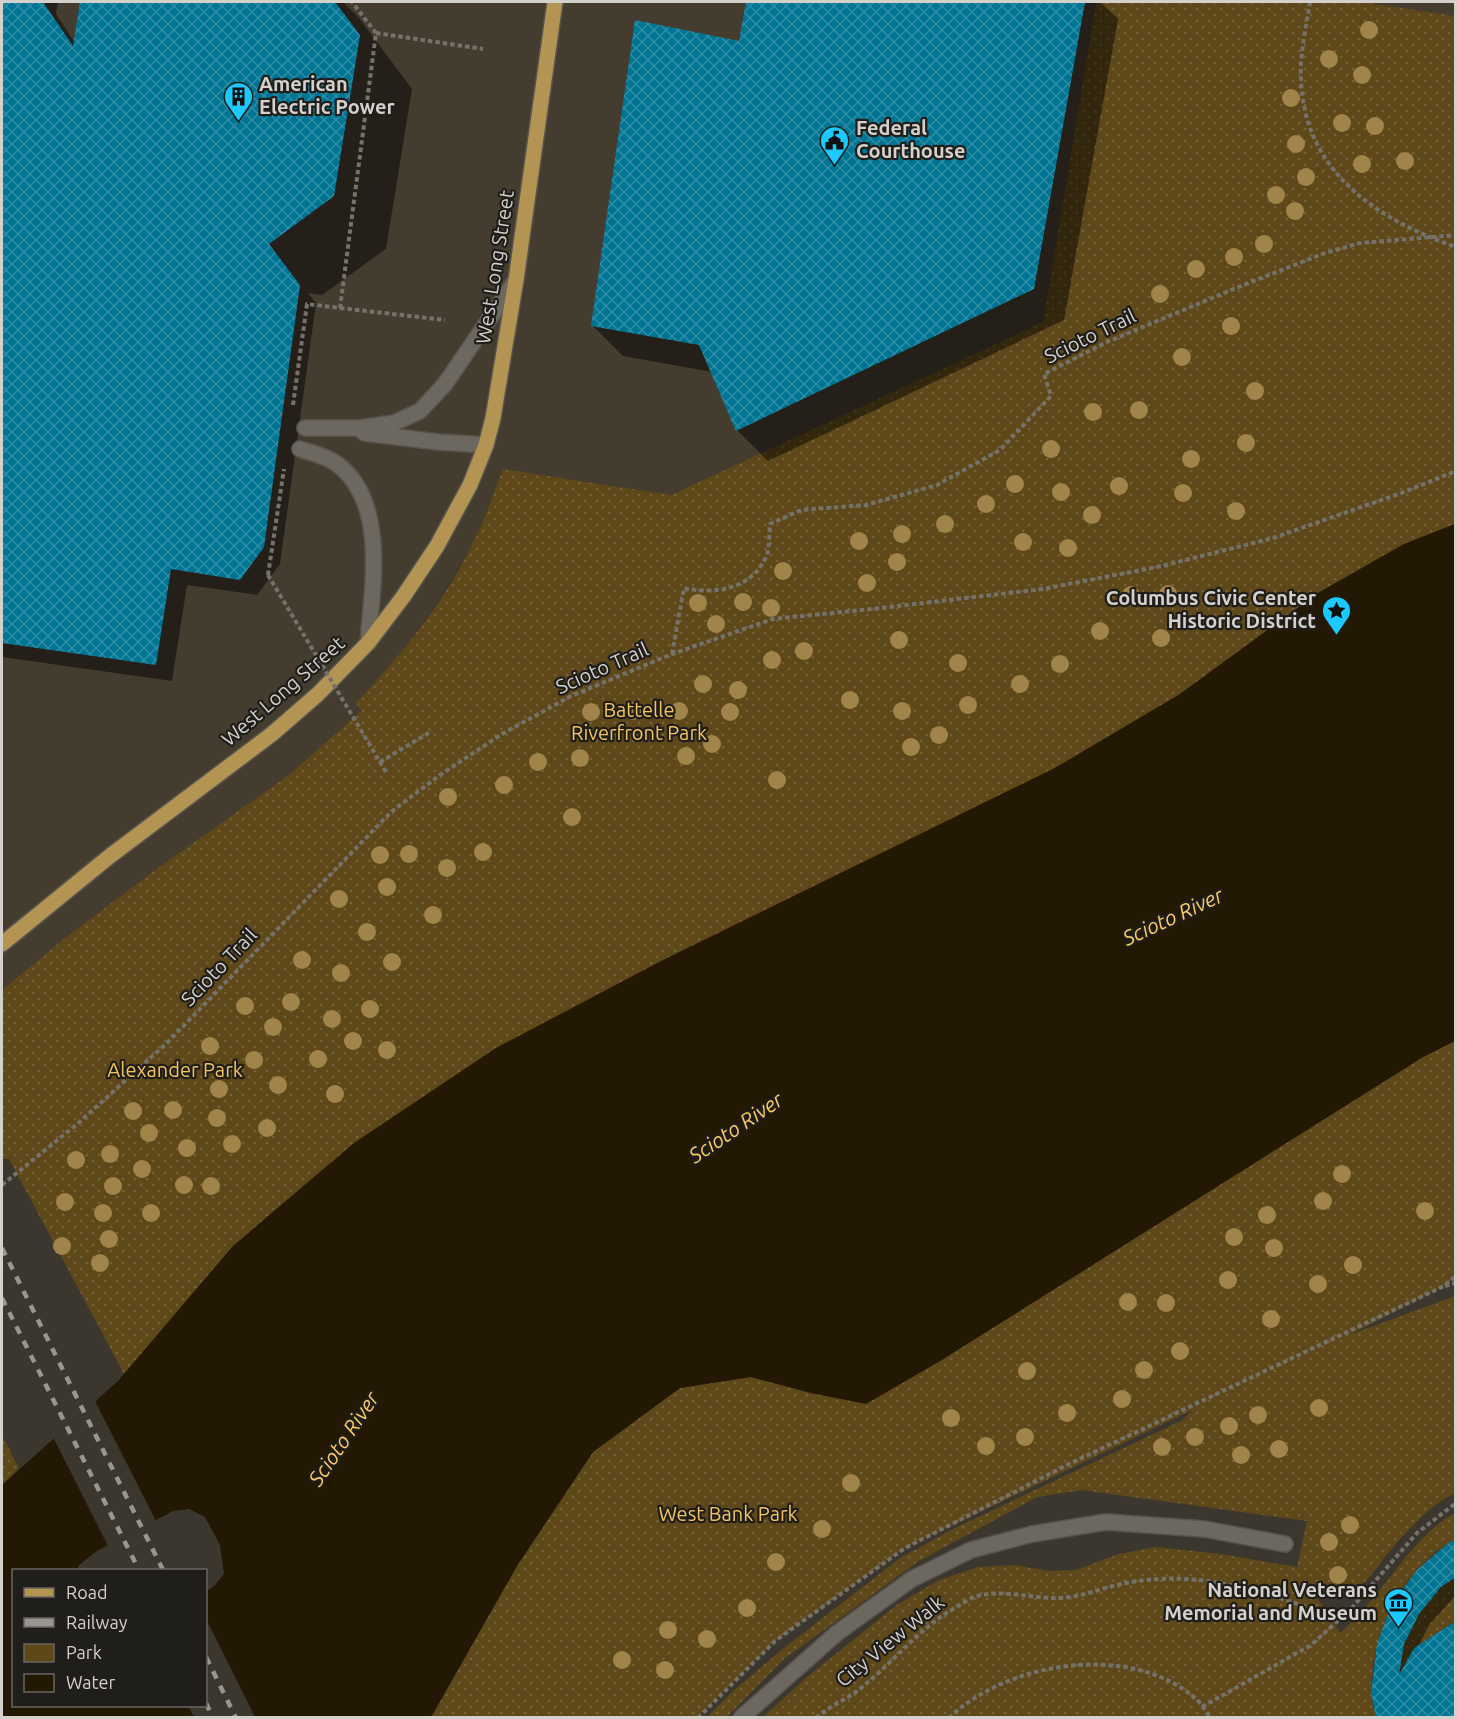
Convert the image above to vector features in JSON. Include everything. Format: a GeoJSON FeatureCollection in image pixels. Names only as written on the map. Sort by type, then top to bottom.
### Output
{"type":"FeatureCollection","features":[{"type":"Feature","properties":{"kind":"main road","name":"West Long Street"},"geometry":{"type":"LineString","coordinates":[[2,944],[110,856],[272,734],[318,694],[369,643],[437,546],[470,484],[486,445],[493,418],[516,280],[555,2]]}},
{"type":"Feature","properties":{"kind":"lane"},"geometry":{"type":"LineString","coordinates":[[306,428],[359,428],[394,423],[420,411],[445,384],[516,280]]}},
{"type":"Feature","properties":{"kind":"lane"},"geometry":{"type":"LineString","coordinates":[[332,429],[438,442],[486,445]]}},
{"type":"Feature","properties":{"kind":"lane"},"geometry":{"type":"LineString","coordinates":[[300,449],[324,456],[341,467],[358,487],[371,526],[374,558],[369,643]]}},
{"type":"Feature","properties":{"kind":"lane"},"geometry":{"type":"LineString","coordinates":[[741,1718],[837,1633],[912,1579],[971,1550],[1032,1534],[1106,1522],[1204,1529],[1286,1544]]}},
{"type":"Feature","properties":{"kind":"path"},"geometry":{"type":"LineString","coordinates":[[352,2],[376,33],[483,49]]}},
{"type":"Feature","properties":{"kind":"path"},"geometry":{"type":"LineString","coordinates":[[1310,2],[1301,66],[1303,98],[1312,133],[1325,160],[1343,182],[1368,203],[1426,237],[1455,247]]}},
{"type":"Feature","properties":{"kind":"path"},"geometry":{"type":"LineString","coordinates":[[340,308],[376,33]]}},
{"type":"Feature","properties":{"kind":"path","name":"Scioto Trail"},"geometry":{"type":"LineString","coordinates":[[2,1185],[76,1125],[167,1043],[391,812],[440,775],[502,734],[571,696],[672,654],[684,588],[702,592],[733,588],[757,572],[767,555],[770,524],[801,510],[866,505],[937,485],[1000,450],[1051,396],[1044,374],[1107,342],[1324,253],[1360,243],[1455,235]]}},
{"type":"Feature","properties":{"kind":"path"},"geometry":{"type":"LineString","coordinates":[[292,414],[307,304],[445,320]]}},
{"type":"Feature","properties":{"kind":"path"},"geometry":{"type":"LineString","coordinates":[[285,460],[268,575],[386,772]]}},
{"type":"Feature","properties":{"kind":"path"},"geometry":{"type":"LineString","coordinates":[[672,654],[773,619],[1043,589],[1162,566],[1273,538],[1404,492],[1455,471]]}},
{"type":"Feature","properties":{"kind":"path"},"geometry":{"type":"LineString","coordinates":[[380,762],[432,731]]}},
{"type":"Feature","properties":{"kind":"path"},"geometry":{"type":"LineString","coordinates":[[1444,1286],[1455,1276]]}},
{"type":"Feature","properties":{"kind":"path"},"geometry":{"type":"LineString","coordinates":[[698,1718],[775,1641],[905,1548],[1069,1464],[1444,1286],[1455,1283]]}},
{"type":"Feature","properties":{"kind":"path"},"geometry":{"type":"LineString","coordinates":[[1202,1707],[1311,1645],[1338,1618],[1350,1610],[1417,1533],[1455,1503]]}},
{"type":"Feature","properties":{"kind":"path","name":"City View Walk"},"geometry":{"type":"LineString","coordinates":[[816,1718],[829,1707],[859,1690],[916,1635],[944,1614],[974,1597],[1013,1593],[1060,1598],[1090,1593],[1126,1582],[1197,1580],[1244,1586],[1338,1618]]}},
{"type":"Feature","properties":{"kind":"path"},"geometry":{"type":"LineString","coordinates":[[949,1718],[986,1691],[1025,1675],[1069,1666],[1107,1665],[1140,1670],[1172,1682],[1197,1700],[1210,1718]]}},
{"type":"Feature","properties":{"kind":"shaded area"},"geometry":{"type":"Polygon","coordinates":[[[2,2],[1096,2],[1043,322],[671,495],[503,469],[473,543],[416,634],[383,675],[356,703],[362,710],[289,775],[65,938],[2,990],[2,2]]]}},
{"type":"Feature","properties":{"kind":"shaded area"},"geometry":{"type":"Polygon","coordinates":[[[1363,2],[1455,2],[1455,16],[1399,7],[1363,2]]]}},
{"type":"Feature","properties":{"kind":"green space","name":"Battelle Riverfront Park"},"geometry":{"type":"Polygon","coordinates":[[[1096,2],[1363,2],[1455,16],[1455,524],[1404,544],[1318,593],[1180,694],[1055,768],[496,1048],[233,1246],[124,1374],[9,1159],[2,1159],[2,990],[65,938],[158,868],[289,775],[361,711],[356,703],[421,627],[462,564],[503,469],[671,495],[1043,322],[1096,2]]]}},
{"type":"Feature","properties":{"kind":"green space","name":"West Bank Park"},"geometry":{"type":"Polygon","coordinates":[[[1455,1041],[1455,1276],[1444,1286],[1349,1335],[1455,1296],[1455,1493],[1437,1504],[1420,1519],[1385,1556],[1369,1578],[1358,1587],[1338,1594],[1316,1596],[1340,1633],[1366,1607],[1419,1542],[1442,1521],[1455,1513],[1455,1539],[1419,1567],[1405,1584],[1384,1624],[1373,1667],[1371,1693],[1376,1717],[763,1717],[807,1677],[898,1604],[939,1580],[978,1567],[1015,1565],[1049,1571],[1076,1570],[1119,1554],[1155,1547],[1221,1554],[1297,1567],[1307,1521],[1082,1490],[1037,1497],[919,1561],[784,1659],[727,1717],[707,1717],[733,1691],[784,1648],[900,1558],[955,1528],[1183,1420],[1192,1410],[905,1548],[775,1641],[698,1717],[431,1718],[517,1566],[593,1452],[680,1388],[751,1377],[811,1393],[867,1403],[940,1361],[1423,1057],[1455,1041]]]}},
{"type":"Feature","properties":{"kind":"green space"},"geometry":{"type":"Polygon","coordinates":[[[2,1436],[19,1468],[2,1485],[2,1436]]]}},
{"type":"Feature","properties":{"kind":"green space"},"geometry":{"type":"Polygon","coordinates":[[[1455,1577],[1455,1621],[1414,1648],[1399,1675],[1403,1647],[1413,1624],[1439,1590],[1455,1577]]]}},
{"type":"Feature","properties":{"kind":"water","name":"Scioto River"},"geometry":{"type":"Polygon","coordinates":[[[1455,524],[1455,1041],[1423,1057],[940,1361],[866,1404],[811,1393],[751,1377],[680,1388],[593,1452],[517,1566],[431,1717],[2,1718],[2,1485],[118,1381],[233,1246],[354,1143],[496,1048],[663,960],[1055,768],[1180,694],[1318,593],[1404,544],[1455,524]]]}},
{"type":"Feature","properties":{"kind":"pier"},"geometry":{"type":"Polygon","coordinates":[[[94,1399],[157,1523],[109,1548],[52,1435],[94,1399]]]}},
{"type":"Feature","properties":{"kind":"pier"},"geometry":{"type":"Polygon","coordinates":[[[207,1621],[255,1717],[194,1717],[189,1707],[207,1707],[207,1621]]]}},
{"type":"Feature","properties":{"kind":"building"},"geometry":{"type":"Polygon","coordinates":[[[2,2],[43,2],[73,46],[80,2],[335,2],[360,35],[334,196],[269,244],[300,285],[264,547],[240,580],[171,569],[156,665],[2,643],[2,2]]]}},
{"type":"Feature","properties":{"kind":"building","name":"Federal Courthouse"},"geometry":{"type":"Polygon","coordinates":[[[746,2],[1085,2],[1034,289],[736,431],[699,345],[591,326],[635,20],[739,41],[746,2]]]}},
{"type":"Feature","properties":{"kind":"building","name":"National Veterans Memorial and Museum"},"geometry":{"type":"Polygon","coordinates":[[[1456,1539],[1456,1577],[1441,1587],[1419,1614],[1404,1644],[1399,1675],[1414,1648],[1456,1621],[1456,1718],[1376,1718],[1371,1692],[1377,1644],[1391,1605],[1417,1570],[1456,1539]]]}},
{"type":"Feature","properties":{"kind":"railway"},"geometry":{"type":"LineString","coordinates":[[2,1248],[162,1569]]}},
{"type":"Feature","properties":{"kind":"railway"},"geometry":{"type":"LineString","coordinates":[[2,1298],[138,1569]]}},
{"type":"Feature","properties":{"kind":"railway"},"geometry":{"type":"LineString","coordinates":[[207,1659],[236,1718]]}},
{"type":"Feature","properties":{"kind":"railway"},"geometry":{"type":"LineString","coordinates":[[207,1705],[213,1718]]}},
{"type":"Feature","properties":{"kind":"place","name":"American Electric Power"},"geometry":{"type":"Point","coordinates":[238,122]}},
{"type":"Feature","properties":{"kind":"place","name":"Federal Courthouse"},"geometry":{"type":"Point","coordinates":[835,166]}},
{"type":"Feature","properties":{"kind":"place","name":"Columbus Civic Center Historic District"},"geometry":{"type":"Point","coordinates":[1337,636]}},
{"type":"Feature","properties":{"kind":"place","name":"National Veterans Memorial and Museum"},"geometry":{"type":"Point","coordinates":[1398,1628]}},
{"type":"Feature","properties":{"kind":"park label","name":"Alexander Park"},"geometry":{"type":"Point","coordinates":[175,1070]}}]}
